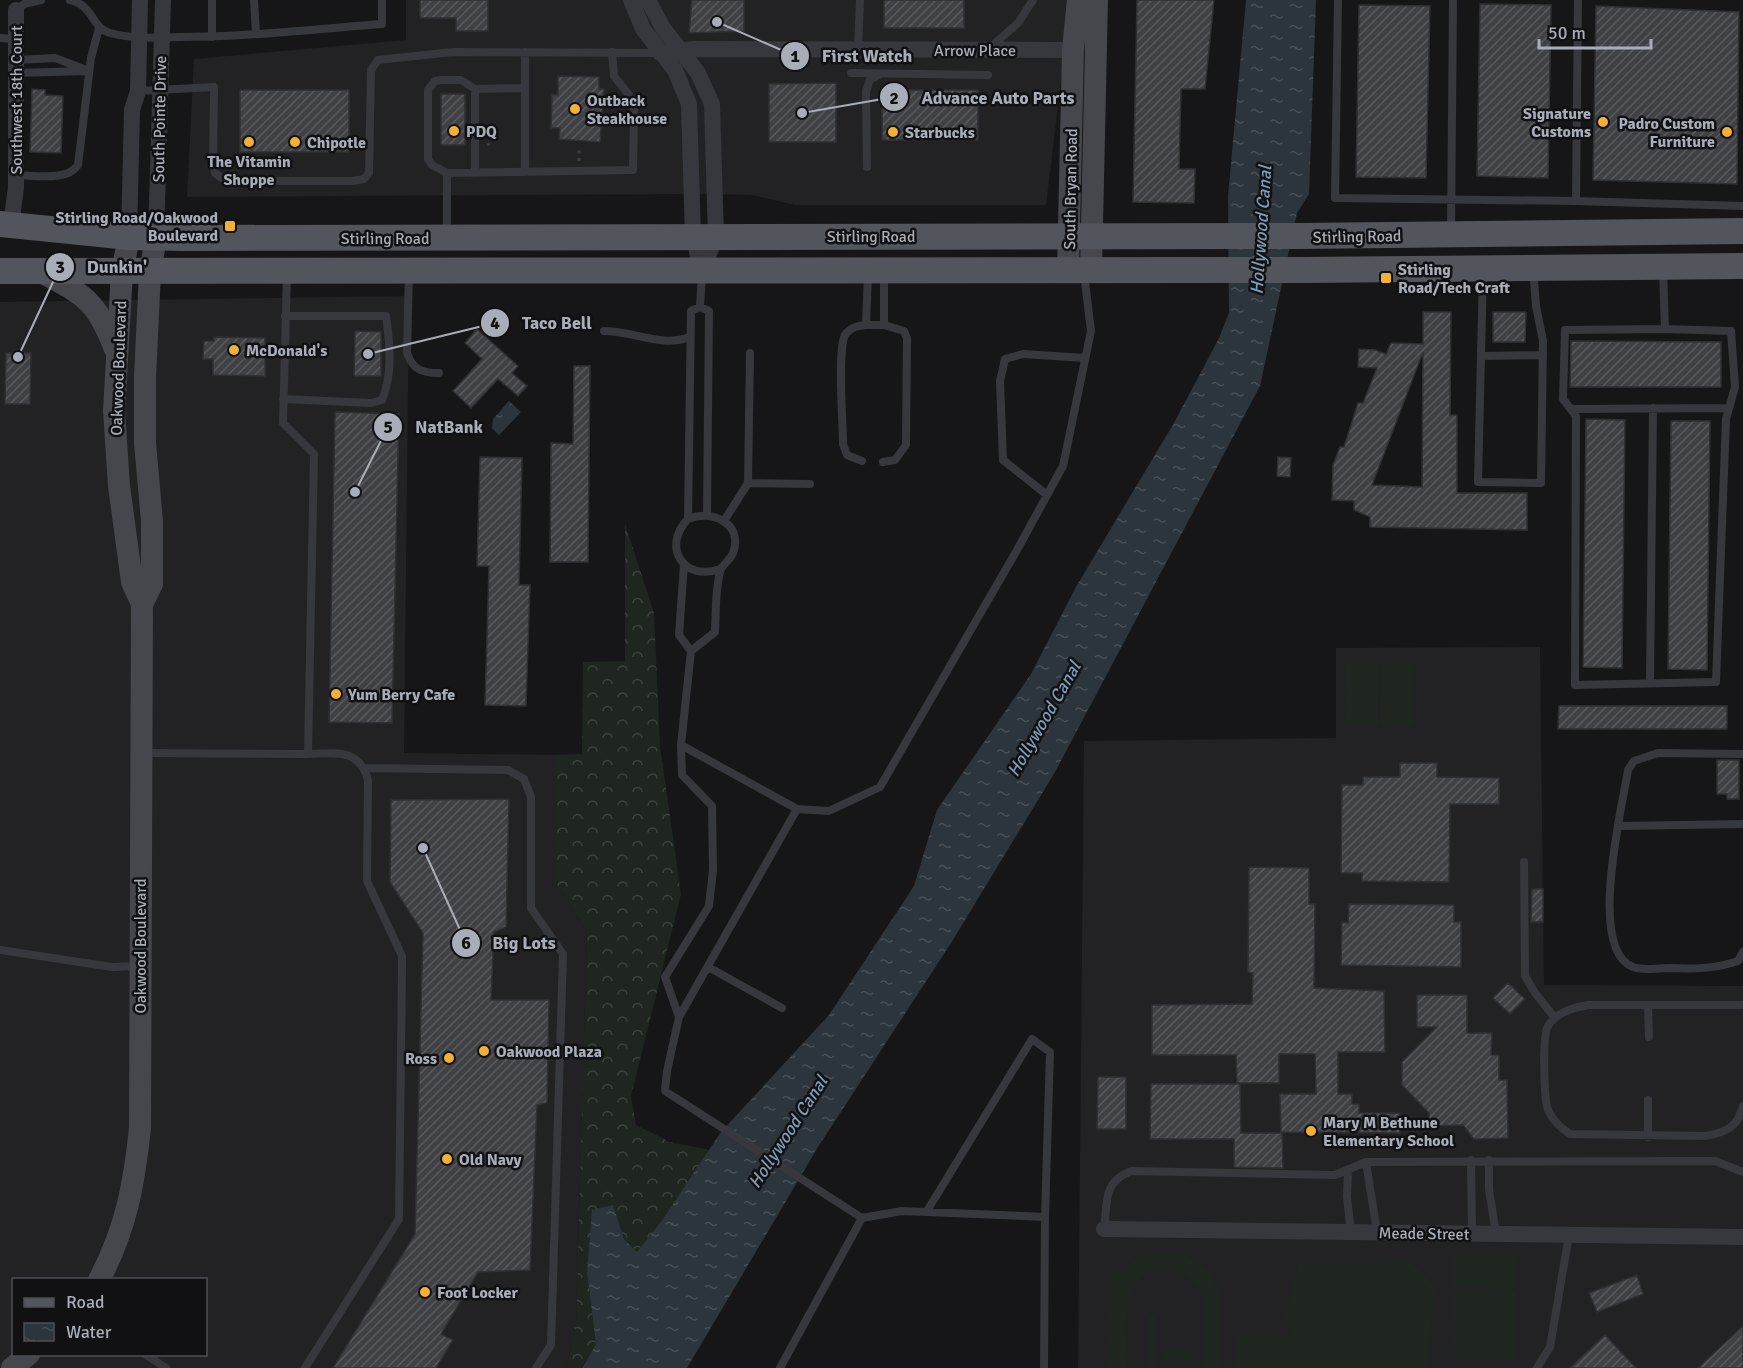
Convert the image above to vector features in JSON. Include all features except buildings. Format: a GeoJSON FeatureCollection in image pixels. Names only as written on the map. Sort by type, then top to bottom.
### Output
{"type":"FeatureCollection","features":[{"type":"Feature","properties":{"kind":"main road","name":"Stirling Road"},"geometry":{"type":"LineString","coordinates":[[6,225],[156,238],[1299,236],[1743,231]]}},
{"type":"Feature","properties":{"kind":"main road"},"geometry":{"type":"LineString","coordinates":[[1484,268],[1514,247],[1545,233]]}},
{"type":"Feature","properties":{"kind":"main road"},"geometry":{"type":"LineString","coordinates":[[1390,269],[1425,255],[1442,245],[1451,235]]}},
{"type":"Feature","properties":{"kind":"main road","name":"Stirling Road"},"geometry":{"type":"LineString","coordinates":[[0,271],[1302,270],[1743,266]]}},
{"type":"Feature","properties":{"kind":"street","name":"South Pointe Drive"},"geometry":{"type":"LineString","coordinates":[[129,237],[132,110],[138,91],[140,0]]}},
{"type":"Feature","properties":{"kind":"street","name":"South Pointe Drive"},"geometry":{"type":"LineString","coordinates":[[156,238],[163,0]]}},
{"type":"Feature","properties":{"kind":"street"},"geometry":{"type":"LineString","coordinates":[[631,0],[643,30],[675,70],[689,104],[705,237]]}},
{"type":"Feature","properties":{"kind":"street"},"geometry":{"type":"LineString","coordinates":[[648,0],[663,28],[698,73],[712,104],[702,270]]}},
{"type":"Feature","properties":{"kind":"street","name":"South Bryan Road"},"geometry":{"type":"LineString","coordinates":[[1078,0],[1073,50],[1081,270]]}},
{"type":"Feature","properties":{"kind":"street","name":"South Bryan Road"},"geometry":{"type":"LineString","coordinates":[[1080,235],[1097,0]]}},
{"type":"Feature","properties":{"kind":"street","name":"Southwest 18th Court"},"geometry":{"type":"LineString","coordinates":[[6,225],[16,175],[15,66],[8,39],[16,10]]}},
{"type":"Feature","properties":{"kind":"street","name":"Arrow Place"},"geometry":{"type":"LineString","coordinates":[[660,53],[680,50],[1073,50]]}},
{"type":"Feature","properties":{"kind":"street","name":"Oakwood Boulevard"},"geometry":{"type":"LineString","coordinates":[[100,1278],[125,1222],[134,1184],[140,1128],[142,604],[132,582],[119,486],[114,411],[122,272],[129,237]]}},
{"type":"Feature","properties":{"kind":"street","name":"Oakwood Boulevard"},"geometry":{"type":"LineString","coordinates":[[142,604],[152,584],[152,521],[145,443],[150,272],[156,238]]}},
{"type":"Feature","properties":{"kind":"street"},"geometry":{"type":"LineString","coordinates":[[39,271],[84,295],[93,303],[103,318],[116,350]]}},
{"type":"Feature","properties":{"kind":"street","name":"Meade Street"},"geometry":{"type":"LineString","coordinates":[[1104,1229],[1743,1237]]}},
{"type":"Feature","properties":{"kind":"street"},"geometry":{"type":"LineString","coordinates":[[12,1368],[27,1356]]}},
{"type":"Feature","properties":{"kind":"lane"},"geometry":{"type":"LineString","coordinates":[[16,10],[24,4],[41,0]]}},
{"type":"Feature","properties":{"kind":"lane"},"geometry":{"type":"LineString","coordinates":[[16,175],[65,175],[74,171],[79,157],[89,70],[99,28],[89,4],[70,0]]}},
{"type":"Feature","properties":{"kind":"lane"},"geometry":{"type":"LineString","coordinates":[[212,0],[212,37]]}},
{"type":"Feature","properties":{"kind":"lane"},"geometry":{"type":"LineString","coordinates":[[254,0],[256,34]]}},
{"type":"Feature","properties":{"kind":"lane"},"geometry":{"type":"LineString","coordinates":[[99,28],[109,33],[161,38],[212,37],[382,24],[382,0]]}},
{"type":"Feature","properties":{"kind":"lane"},"geometry":{"type":"LineString","coordinates":[[858,49],[860,0]]}},
{"type":"Feature","properties":{"kind":"lane"},"geometry":{"type":"LineString","coordinates":[[988,50],[1018,23],[1033,0]]}},
{"type":"Feature","properties":{"kind":"lane"},"geometry":{"type":"LineString","coordinates":[[1338,0],[1335,198],[1743,206]]}},
{"type":"Feature","properties":{"kind":"lane"},"geometry":{"type":"LineString","coordinates":[[1451,235],[1453,0]]}},
{"type":"Feature","properties":{"kind":"lane"},"geometry":{"type":"LineString","coordinates":[[1576,201],[1578,0]]}},
{"type":"Feature","properties":{"kind":"lane"},"geometry":{"type":"LineString","coordinates":[[525,52],[525,172]]}},
{"type":"Feature","properties":{"kind":"lane"},"geometry":{"type":"LineString","coordinates":[[525,88],[475,88],[461,80],[435,81],[428,90],[428,159],[432,165],[447,173],[633,170],[634,109],[629,95],[614,76],[612,52]]}},
{"type":"Feature","properties":{"kind":"lane"},"geometry":{"type":"LineString","coordinates":[[138,91],[214,87],[213,165],[215,173],[226,181],[353,181],[364,179],[369,173],[371,70],[378,60],[431,53],[660,53]]}},
{"type":"Feature","properties":{"kind":"lane"},"geometry":{"type":"LineString","coordinates":[[15,66],[56,58],[89,70]]}},
{"type":"Feature","properties":{"kind":"lane"},"geometry":{"type":"LineString","coordinates":[[15,66],[89,70]]}},
{"type":"Feature","properties":{"kind":"lane"},"geometry":{"type":"LineString","coordinates":[[851,73],[988,75]]}},
{"type":"Feature","properties":{"kind":"lane"},"geometry":{"type":"LineString","coordinates":[[867,167],[866,91],[870,80],[880,74]]}},
{"type":"Feature","properties":{"kind":"lane"},"geometry":{"type":"LineString","coordinates":[[475,88],[475,173]]}},
{"type":"Feature","properties":{"kind":"lane"},"geometry":{"type":"LineString","coordinates":[[447,173],[447,238]]}},
{"type":"Feature","properties":{"kind":"lane"},"geometry":{"type":"LineString","coordinates":[[1663,266],[1665,329]]}},
{"type":"Feature","properties":{"kind":"lane"},"geometry":{"type":"LineString","coordinates":[[1484,268],[1478,482],[1541,483],[1543,355],[1533,268]]}},
{"type":"Feature","properties":{"kind":"lane"},"geometry":{"type":"LineString","coordinates":[[700,307],[702,270]]}},
{"type":"Feature","properties":{"kind":"lane"},"geometry":{"type":"LineString","coordinates":[[681,745],[797,809],[829,812],[880,787],[1063,466],[1091,331],[1081,270]]}},
{"type":"Feature","properties":{"kind":"lane"},"geometry":{"type":"LineString","coordinates":[[876,271],[884,325]]}},
{"type":"Feature","properties":{"kind":"lane"},"geometry":{"type":"LineString","coordinates":[[866,325],[876,271]]}},
{"type":"Feature","properties":{"kind":"lane"},"geometry":{"type":"LineString","coordinates":[[287,272],[282,423],[315,454],[308,754]]}},
{"type":"Feature","properties":{"kind":"lane"},"geometry":{"type":"LineString","coordinates":[[409,272],[407,353],[410,362],[418,370],[439,372]]}},
{"type":"Feature","properties":{"kind":"lane"},"geometry":{"type":"LineString","coordinates":[[679,1017],[665,977],[709,906],[713,870],[712,806],[682,776],[681,745],[691,651],[679,634],[684,564],[675,546],[676,536],[688,519],[691,311],[700,307],[709,311],[707,514]]}},
{"type":"Feature","properties":{"kind":"lane"},"geometry":{"type":"LineString","coordinates":[[283,399],[371,403],[382,400],[388,385],[389,340],[386,316],[285,316]]}},
{"type":"Feature","properties":{"kind":"lane"},"geometry":{"type":"LineString","coordinates":[[862,461],[847,455],[843,444],[843,350],[846,335],[853,328],[884,325],[904,331],[907,338],[907,378],[906,445],[895,460],[883,462]]}},
{"type":"Feature","properties":{"kind":"lane"},"geometry":{"type":"LineString","coordinates":[[1565,330],[1731,331],[1735,387],[1729,408],[1726,419],[1716,682],[1575,685],[1576,416],[1563,399],[1565,330]]}},
{"type":"Feature","properties":{"kind":"lane"},"geometry":{"type":"LineString","coordinates":[[604,331],[623,331],[663,342],[678,342],[690,337]]}},
{"type":"Feature","properties":{"kind":"lane"},"geometry":{"type":"LineString","coordinates":[[724,521],[748,483],[750,353]]}},
{"type":"Feature","properties":{"kind":"lane"},"geometry":{"type":"LineString","coordinates":[[1047,495],[1003,460],[1000,381],[1005,359],[1023,354],[1085,358]]}},
{"type":"Feature","properties":{"kind":"lane"},"geometry":{"type":"LineString","coordinates":[[1481,356],[1543,355]]}},
{"type":"Feature","properties":{"kind":"lane"},"geometry":{"type":"LineString","coordinates":[[1650,683],[1653,408]]}},
{"type":"Feature","properties":{"kind":"lane"},"geometry":{"type":"LineString","coordinates":[[1571,409],[1729,408]]}},
{"type":"Feature","properties":{"kind":"lane"},"geometry":{"type":"LineString","coordinates":[[748,483],[810,484]]}},
{"type":"Feature","properties":{"kind":"lane"},"geometry":{"type":"LineString","coordinates":[[688,519],[707,514],[724,521],[734,537],[732,555],[720,569],[715,632],[691,651]]}},
{"type":"Feature","properties":{"kind":"lane"},"geometry":{"type":"LineString","coordinates":[[684,564],[702,572],[720,569]]}},
{"type":"Feature","properties":{"kind":"lane"},"geometry":{"type":"LineString","coordinates":[[141,753],[350,756],[365,768],[368,780],[367,881],[402,956],[399,1219],[305,1368]]}},
{"type":"Feature","properties":{"kind":"lane"},"geometry":{"type":"LineString","coordinates":[[1743,754],[1658,753],[1634,761],[1628,770],[1611,869],[1610,928],[1618,956],[1633,967],[1706,969],[1738,961],[1743,952]]}},
{"type":"Feature","properties":{"kind":"lane"},"geometry":{"type":"LineString","coordinates":[[365,768],[508,770],[524,778],[531,797],[531,908],[563,954],[551,1345],[536,1368]]}},
{"type":"Feature","properties":{"kind":"lane"},"geometry":{"type":"LineString","coordinates":[[797,809],[679,1017],[667,1071],[665,1092],[862,1218],[902,1210],[1045,1217]]}},
{"type":"Feature","properties":{"kind":"lane"},"geometry":{"type":"LineString","coordinates":[[1619,826],[1743,824]]}},
{"type":"Feature","properties":{"kind":"lane"},"geometry":{"type":"LineString","coordinates":[[1524,862],[1523,952],[1526,976],[1534,993],[1555,1018]]}},
{"type":"Feature","properties":{"kind":"lane"},"geometry":{"type":"LineString","coordinates":[[0,950],[112,967],[139,966]]}},
{"type":"Feature","properties":{"kind":"lane"},"geometry":{"type":"LineString","coordinates":[[708,967],[782,1008]]}},
{"type":"Feature","properties":{"kind":"lane"},"geometry":{"type":"LineString","coordinates":[[1743,1005],[1588,1005],[1569,1009],[1555,1018],[1546,1029],[1545,1082],[1547,1108],[1556,1124],[1570,1134],[1648,1137],[1720,1134],[1732,1128],[1741,1116],[1743,1106]]}},
{"type":"Feature","properties":{"kind":"lane"},"geometry":{"type":"LineString","coordinates":[[1648,1005],[1649,1037]]}},
{"type":"Feature","properties":{"kind":"lane"},"geometry":{"type":"LineString","coordinates":[[927,1211],[1032,1039],[1050,1052],[1045,1217],[1044,1368]]}},
{"type":"Feature","properties":{"kind":"lane"},"geometry":{"type":"LineString","coordinates":[[1648,1100],[1648,1137]]}},
{"type":"Feature","properties":{"kind":"lane"},"geometry":{"type":"LineString","coordinates":[[1471,1160],[1472,1233]]}},
{"type":"Feature","properties":{"kind":"lane"},"geometry":{"type":"LineString","coordinates":[[1489,1160],[1490,1198],[1496,1234]]}},
{"type":"Feature","properties":{"kind":"lane"},"geometry":{"type":"LineString","coordinates":[[1104,1229],[1111,1184],[1116,1177],[1131,1172],[1335,1175],[1366,1162],[1489,1160],[1715,1161],[1743,1172]]}},
{"type":"Feature","properties":{"kind":"lane"},"geometry":{"type":"LineString","coordinates":[[1366,1162],[1377,1232]]}},
{"type":"Feature","properties":{"kind":"lane"},"geometry":{"type":"LineString","coordinates":[[1348,1171],[1347,1197],[1352,1232]]}},
{"type":"Feature","properties":{"kind":"lane"},"geometry":{"type":"LineString","coordinates":[[780,1368],[862,1218]]}},
{"type":"Feature","properties":{"kind":"lane"},"geometry":{"type":"LineString","coordinates":[[1537,1368],[1550,1347],[1569,1235]]}},
{"type":"Feature","properties":{"kind":"lane"},"geometry":{"type":"LineString","coordinates":[[148,1356],[166,1368]]}},
{"type":"Feature","properties":{"kind":"path"},"geometry":{"type":"LineString","coordinates":[[482,147],[500,137]]}},
{"type":"Feature","properties":{"kind":"path"},"geometry":{"type":"LineString","coordinates":[[579,147],[579,162]]}},
{"type":"Feature","properties":{"kind":"shaded area"},"geometry":{"type":"Polygon","coordinates":[[[406,0],[1071,0],[1046,205],[795,205],[752,195],[699,194],[187,197],[194,59],[406,40],[406,0]]]}},
{"type":"Feature","properties":{"kind":"shaded area"},"geometry":{"type":"Polygon","coordinates":[[[409,296],[404,753],[556,755],[556,883],[587,931],[576,1324],[566,1368],[0,1368],[0,302],[409,296]]]}},
{"type":"Feature","properties":{"kind":"shaded area"},"geometry":{"type":"Polygon","coordinates":[[[1540,647],[1544,985],[1743,986],[1743,1368],[1078,1368],[1084,741],[1336,738],[1336,648],[1540,647]]]}},
{"type":"Feature","properties":{"kind":"green space"},"geometry":{"type":"Polygon","coordinates":[[[625,524],[654,613],[660,746],[681,894],[631,1096],[636,1125],[670,1142],[710,1150],[663,1219],[637,1252],[624,1239],[613,1205],[587,1273],[596,1344],[581,1368],[566,1368],[576,1324],[587,931],[556,883],[556,755],[582,754],[583,662],[625,661],[625,524]]]}},
{"type":"Feature","properties":{"kind":"green space"},"geometry":{"type":"Polygon","coordinates":[[[1345,663],[1379,663],[1378,725],[1344,725],[1345,663]]]}},
{"type":"Feature","properties":{"kind":"green space"},"geometry":{"type":"Polygon","coordinates":[[[1381,663],[1415,664],[1413,726],[1379,725],[1381,663]]]}},
{"type":"Feature","properties":{"kind":"green space"},"geometry":{"type":"Polygon","coordinates":[[[1160,1251],[1184,1255],[1201,1263],[1212,1275],[1218,1290],[1221,1308],[1220,1368],[1202,1368],[1204,1314],[1202,1299],[1197,1288],[1190,1279],[1180,1273],[1159,1270],[1149,1273],[1140,1280],[1130,1299],[1127,1318],[1128,1368],[1110,1368],[1111,1268],[1123,1269],[1135,1259],[1160,1251]]]}},
{"type":"Feature","properties":{"kind":"green space"},"geometry":{"type":"Polygon","coordinates":[[[1455,1255],[1517,1255],[1517,1289],[1455,1288],[1455,1255]]]}},
{"type":"Feature","properties":{"kind":"green space"},"geometry":{"type":"Polygon","coordinates":[[[1411,1262],[1434,1284],[1429,1368],[1236,1368],[1237,1334],[1290,1335],[1285,1312],[1298,1264],[1411,1262]]]}},
{"type":"Feature","properties":{"kind":"green space"},"geometry":{"type":"Polygon","coordinates":[[[1455,1291],[1517,1291],[1516,1325],[1455,1325],[1455,1291]]]}},
{"type":"Feature","properties":{"kind":"green space"},"geometry":{"type":"Polygon","coordinates":[[[1146,1316],[1157,1316],[1154,1327],[1154,1368],[1149,1368],[1149,1326],[1146,1316]]]}},
{"type":"Feature","properties":{"kind":"green space"},"geometry":{"type":"Polygon","coordinates":[[[1455,1326],[1517,1326],[1516,1359],[1454,1359],[1455,1326]]]}},
{"type":"Feature","properties":{"kind":"green space"},"geometry":{"type":"Polygon","coordinates":[[[1174,1347],[1189,1351],[1197,1364],[1161,1362],[1167,1349],[1174,1347]]]}},
{"type":"Feature","properties":{"kind":"water","name":"Hollywood Canal"},"geometry":{"type":"Polygon","coordinates":[[[1246,0],[1316,0],[1309,194],[1297,213],[1260,386],[1055,772],[951,943],[818,1147],[687,1368],[582,1368],[596,1344],[587,1273],[592,1210],[613,1205],[624,1239],[637,1252],[663,1219],[721,1132],[829,1015],[914,886],[937,810],[1031,674],[1076,587],[1174,423],[1219,338],[1229,313],[1228,196],[1246,0]]]}},
{"type":"Feature","properties":{"kind":"water"},"geometry":{"type":"Polygon","coordinates":[[[509,401],[521,412],[499,435],[492,428],[493,419],[509,401]]]}},
{"type":"Feature","properties":{"kind":"place","name":"First Watch"},"geometry":{"type":"Point","coordinates":[717,22]}},
{"type":"Feature","properties":{"kind":"place","name":"Outback Steakhouse"},"geometry":{"type":"Point","coordinates":[575,109]}},
{"type":"Feature","properties":{"kind":"place","name":"Advance Auto Parts"},"geometry":{"type":"Point","coordinates":[802,113]}},
{"type":"Feature","properties":{"kind":"place","name":"Signature Customs"},"geometry":{"type":"Point","coordinates":[1603,122]}},
{"type":"Feature","properties":{"kind":"place","name":"PDQ"},"geometry":{"type":"Point","coordinates":[454,131]}},
{"type":"Feature","properties":{"kind":"place","name":"Starbucks"},"geometry":{"type":"Point","coordinates":[893,132]}},
{"type":"Feature","properties":{"kind":"place","name":"Padro Custom Furniture"},"geometry":{"type":"Point","coordinates":[1727,132]}},
{"type":"Feature","properties":{"kind":"place","name":"The Vitamin Shoppe"},"geometry":{"type":"Point","coordinates":[249,142]}},
{"type":"Feature","properties":{"kind":"place","name":"Chipotle"},"geometry":{"type":"Point","coordinates":[295,142]}},
{"type":"Feature","properties":{"kind":"place","name":"Stirling Road/Oakwood Boulevard"},"geometry":{"type":"Point","coordinates":[230,226]}},
{"type":"Feature","properties":{"kind":"place","name":"Stirling Road/Tech Craft"},"geometry":{"type":"Point","coordinates":[1386,278]}},
{"type":"Feature","properties":{"kind":"place","name":"McDonald's"},"geometry":{"type":"Point","coordinates":[234,350]}},
{"type":"Feature","properties":{"kind":"place","name":"Taco Bell"},"geometry":{"type":"Point","coordinates":[368,354]}},
{"type":"Feature","properties":{"kind":"place","name":"Dunkin'"},"geometry":{"type":"Point","coordinates":[18,357]}},
{"type":"Feature","properties":{"kind":"place","name":"NatBank"},"geometry":{"type":"Point","coordinates":[355,492]}},
{"type":"Feature","properties":{"kind":"place","name":"Yum Berry Cafe"},"geometry":{"type":"Point","coordinates":[336,694]}},
{"type":"Feature","properties":{"kind":"place","name":"Big Lots"},"geometry":{"type":"Point","coordinates":[423,848]}},
{"type":"Feature","properties":{"kind":"place","name":"Oakwood Plaza"},"geometry":{"type":"Point","coordinates":[484,1051]}},
{"type":"Feature","properties":{"kind":"place","name":"Ross"},"geometry":{"type":"Point","coordinates":[449,1058]}},
{"type":"Feature","properties":{"kind":"place","name":"Mary M Bethune Elementary School"},"geometry":{"type":"Point","coordinates":[1311,1131]}},
{"type":"Feature","properties":{"kind":"place","name":"Old Navy"},"geometry":{"type":"Point","coordinates":[447,1159]}},
{"type":"Feature","properties":{"kind":"place","name":"Foot Locker"},"geometry":{"type":"Point","coordinates":[425,1292]}}]}
